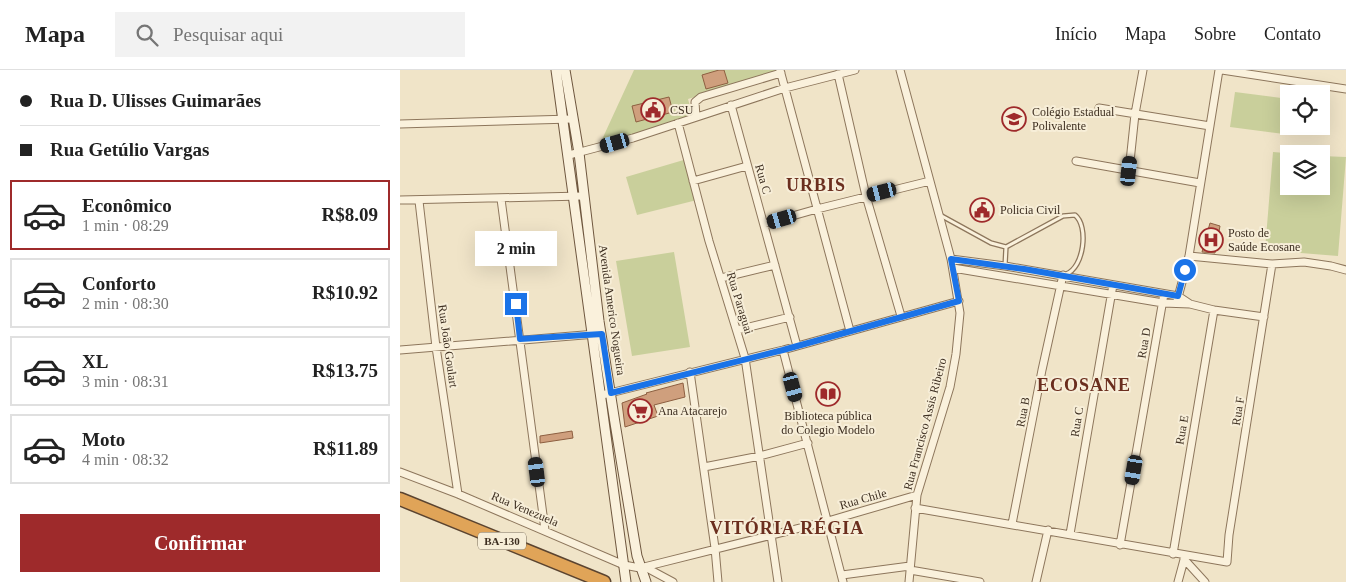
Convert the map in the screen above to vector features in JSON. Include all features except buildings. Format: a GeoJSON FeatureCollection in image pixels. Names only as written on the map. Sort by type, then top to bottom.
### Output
{"type":"FeatureCollection","features":[{"type":"Feature","properties":{"kind":"highway","name":"BA-130"},"geometry":{"type":"LineString","coordinates":[[400,499],[604,582]]}},
{"type":"Feature","properties":{"kind":"street","name":"Avenida Americo Nogueira"},"geometry":{"type":"LineString","coordinates":[[556,70],[568,119],[579,153],[597,334]]}},
{"type":"Feature","properties":{"kind":"street","name":"Avenida Americo Nogueira"},"geometry":{"type":"LineString","coordinates":[[565,70],[573,197],[606,394],[626,582]]}},
{"type":"Feature","properties":{"kind":"street"},"geometry":{"type":"LineString","coordinates":[[569,155],[633,138],[785,88],[841,72],[855,70]]}},
{"type":"Feature","properties":{"kind":"street","name":"Rua Francisco Assis Ribeiro"},"geometry":{"type":"LineString","coordinates":[[900,70],[951,259],[959,301],[959,334],[950,387],[917,495],[909,582]]}},
{"type":"Feature","properties":{"kind":"street"},"geometry":{"type":"LineString","coordinates":[[1129,171],[1135,114],[1143,70]]}},
{"type":"Feature","properties":{"kind":"street"},"geometry":{"type":"LineString","coordinates":[[1177,304],[1189,256],[1200,183],[1221,70],[1346,90]]}},
{"type":"Feature","properties":{"kind":"street"},"geometry":{"type":"LineString","coordinates":[[696,117],[695,102],[701,97],[781,72],[850,331]]}},
{"type":"Feature","properties":{"kind":"street"},"geometry":{"type":"LineString","coordinates":[[841,72],[866,196],[901,316]]}},
{"type":"Feature","properties":{"kind":"street","name":"Rua C"},"geometry":{"type":"LineString","coordinates":[[731,105],[797,346]]}},
{"type":"Feature","properties":{"kind":"street"},"geometry":{"type":"LineString","coordinates":[[1099,108],[1210,126]]}},
{"type":"Feature","properties":{"kind":"street"},"geometry":{"type":"LineString","coordinates":[[400,124],[568,119]]}},
{"type":"Feature","properties":{"kind":"street","name":"Rua Paraguai"},"geometry":{"type":"LineString","coordinates":[[678,123],[745,358],[778,582]]}},
{"type":"Feature","properties":{"kind":"street"},"geometry":{"type":"LineString","coordinates":[[1076,161],[1200,183]]}},
{"type":"Feature","properties":{"kind":"street"},"geometry":{"type":"LineString","coordinates":[[693,181],[747,166]]}},
{"type":"Feature","properties":{"kind":"street"},"geometry":{"type":"LineString","coordinates":[[764,224],[930,180]]}},
{"type":"Feature","properties":{"kind":"street"},"geometry":{"type":"LineString","coordinates":[[400,200],[583,196]]}},
{"type":"Feature","properties":{"kind":"street"},"geometry":{"type":"LineString","coordinates":[[501,199],[544,530]]}},
{"type":"Feature","properties":{"kind":"street","name":"Rua João Goulart"},"geometry":{"type":"LineString","coordinates":[[419,200],[436,347],[458,494]]}},
{"type":"Feature","properties":{"kind":"street"},"geometry":{"type":"LineString","coordinates":[[1189,256],[1272,264],[1304,262],[1346,270]]}},
{"type":"Feature","properties":{"kind":"street"},"geometry":{"type":"LineString","coordinates":[[951,259],[1005,266],[1178,296],[1190,304]]}},
{"type":"Feature","properties":{"kind":"street","name":"Rua F"},"geometry":{"type":"LineString","coordinates":[[1185,557],[1227,562],[1229,534],[1272,264]]}},
{"type":"Feature","properties":{"kind":"street"},"geometry":{"type":"LineString","coordinates":[[721,278],[775,265]]}},
{"type":"Feature","properties":{"kind":"street"},"geometry":{"type":"LineString","coordinates":[[953,268],[1163,303],[1190,304],[1214,310],[1264,317]]}},
{"type":"Feature","properties":{"kind":"street","name":"Rua B"},"geometry":{"type":"LineString","coordinates":[[1012,524],[1042,370],[1063,276]]}},
{"type":"Feature","properties":{"kind":"street","name":"Rua C"},"geometry":{"type":"LineString","coordinates":[[1070,534],[1114,285]]}},
{"type":"Feature","properties":{"kind":"street","name":"Rua D"},"geometry":{"type":"LineString","coordinates":[[1120,544],[1164,294]]}},
{"type":"Feature","properties":{"kind":"street"},"geometry":{"type":"LineString","coordinates":[[606,394],[783,350],[959,301]]}},
{"type":"Feature","properties":{"kind":"street","name":"Rua E"},"geometry":{"type":"LineString","coordinates":[[1173,554],[1214,310]]}},
{"type":"Feature","properties":{"kind":"street"},"geometry":{"type":"LineString","coordinates":[[737,330],[790,317]]}},
{"type":"Feature","properties":{"kind":"street"},"geometry":{"type":"LineString","coordinates":[[400,350],[597,334]]}},
{"type":"Feature","properties":{"kind":"street"},"geometry":{"type":"LineString","coordinates":[[783,350],[842,579],[910,568],[980,582]]}},
{"type":"Feature","properties":{"kind":"street"},"geometry":{"type":"LineString","coordinates":[[690,372],[715,548],[718,582]]}},
{"type":"Feature","properties":{"kind":"street","name":"Avenida Americo Nogueira"},"geometry":{"type":"LineString","coordinates":[[606,394],[646,582]]}},
{"type":"Feature","properties":{"kind":"street"},"geometry":{"type":"LineString","coordinates":[[704,467],[760,456],[808,443]]}},
{"type":"Feature","properties":{"kind":"street","name":"Rua Venezuela"},"geometry":{"type":"LineString","coordinates":[[400,472],[458,494],[624,565],[643,567],[673,582]]}},
{"type":"Feature","properties":{"kind":"street","name":"Rua Chile"},"geometry":{"type":"LineString","coordinates":[[643,567],[828,521],[917,495]]}},
{"type":"Feature","properties":{"kind":"street"},"geometry":{"type":"LineString","coordinates":[[915,508],[1048,530],[1185,557],[1205,582]]}},
{"type":"Feature","properties":{"kind":"street"},"geometry":{"type":"LineString","coordinates":[[618,518],[631,515]]}},
{"type":"Feature","properties":{"kind":"street"},"geometry":{"type":"LineString","coordinates":[[1036,582],[1048,530]]}},
{"type":"Feature","properties":{"kind":"street"},"geometry":{"type":"LineString","coordinates":[[1178,582],[1185,557]]}},
{"type":"Feature","properties":{"kind":"lane"},"geometry":{"type":"LineString","coordinates":[[938,214],[991,243],[1006,248],[1063,216],[1075,216],[1080,224],[1081,253],[1076,268],[1063,276]]}},
{"type":"Feature","properties":{"kind":"lane"},"geometry":{"type":"LineString","coordinates":[[1005,266],[1006,248]]}},
{"type":"Feature","properties":{"kind":"green space","name":"CSU"},"geometry":{"type":"Polygon","coordinates":[[[634,70],[783,70],[688,99],[694,121],[599,146],[634,70]]]}},
{"type":"Feature","properties":{"kind":"green space"},"geometry":{"type":"Polygon","coordinates":[[[1235,92],[1280,98],[1280,133],[1230,127],[1235,92]]]}},
{"type":"Feature","properties":{"kind":"green space"},"geometry":{"type":"Polygon","coordinates":[[[1273,152],[1280,153],[1280,195],[1330,195],[1330,156],[1346,157],[1338,256],[1265,250],[1273,152]]]}},
{"type":"Feature","properties":{"kind":"green space"},"geometry":{"type":"Polygon","coordinates":[[[687,159],[697,200],[637,215],[626,177],[687,159]]]}},
{"type":"Feature","properties":{"kind":"green space"},"geometry":{"type":"Polygon","coordinates":[[[674,252],[690,347],[632,356],[616,261],[674,252]]]}},
{"type":"Feature","properties":{"kind":"place","name":"CSU"},"geometry":{"type":"Point","coordinates":[653,110]}},
{"type":"Feature","properties":{"kind":"place","name":"Colégio Estadual Polivalente"},"geometry":{"type":"Point","coordinates":[1014,119]}},
{"type":"Feature","properties":{"kind":"place","name":"Policia Civil"},"geometry":{"type":"Point","coordinates":[982,210]}},
{"type":"Feature","properties":{"kind":"place","name":"Posto de Saúde Ecosane"},"geometry":{"type":"Point","coordinates":[1211,240]}},
{"type":"Feature","properties":{"kind":"place","name":"Biblioteca pública do Colegio Modelo"},"geometry":{"type":"Point","coordinates":[828,394]}},
{"type":"Feature","properties":{"kind":"place","name":"Ana Atacarejo"},"geometry":{"type":"Point","coordinates":[640,411]}},
{"type":"Feature","properties":{"kind":"district","name":"URBIS"},"geometry":{"type":"Point","coordinates":[816,185]}},
{"type":"Feature","properties":{"kind":"district","name":"ECOSANE"},"geometry":{"type":"Point","coordinates":[1084,385]}},
{"type":"Feature","properties":{"kind":"district","name":"VITÓRIA RÉGIA"},"geometry":{"type":"Point","coordinates":[787,528]}},
{"type":"Feature","properties":{"kind":"route"},"geometry":{"type":"LineString","coordinates":[[516,304],[520,339],[602,334],[611,393],[783,350],[959,301],[951,259],[1024,269],[1178,296],[1185,270]]}}]}
